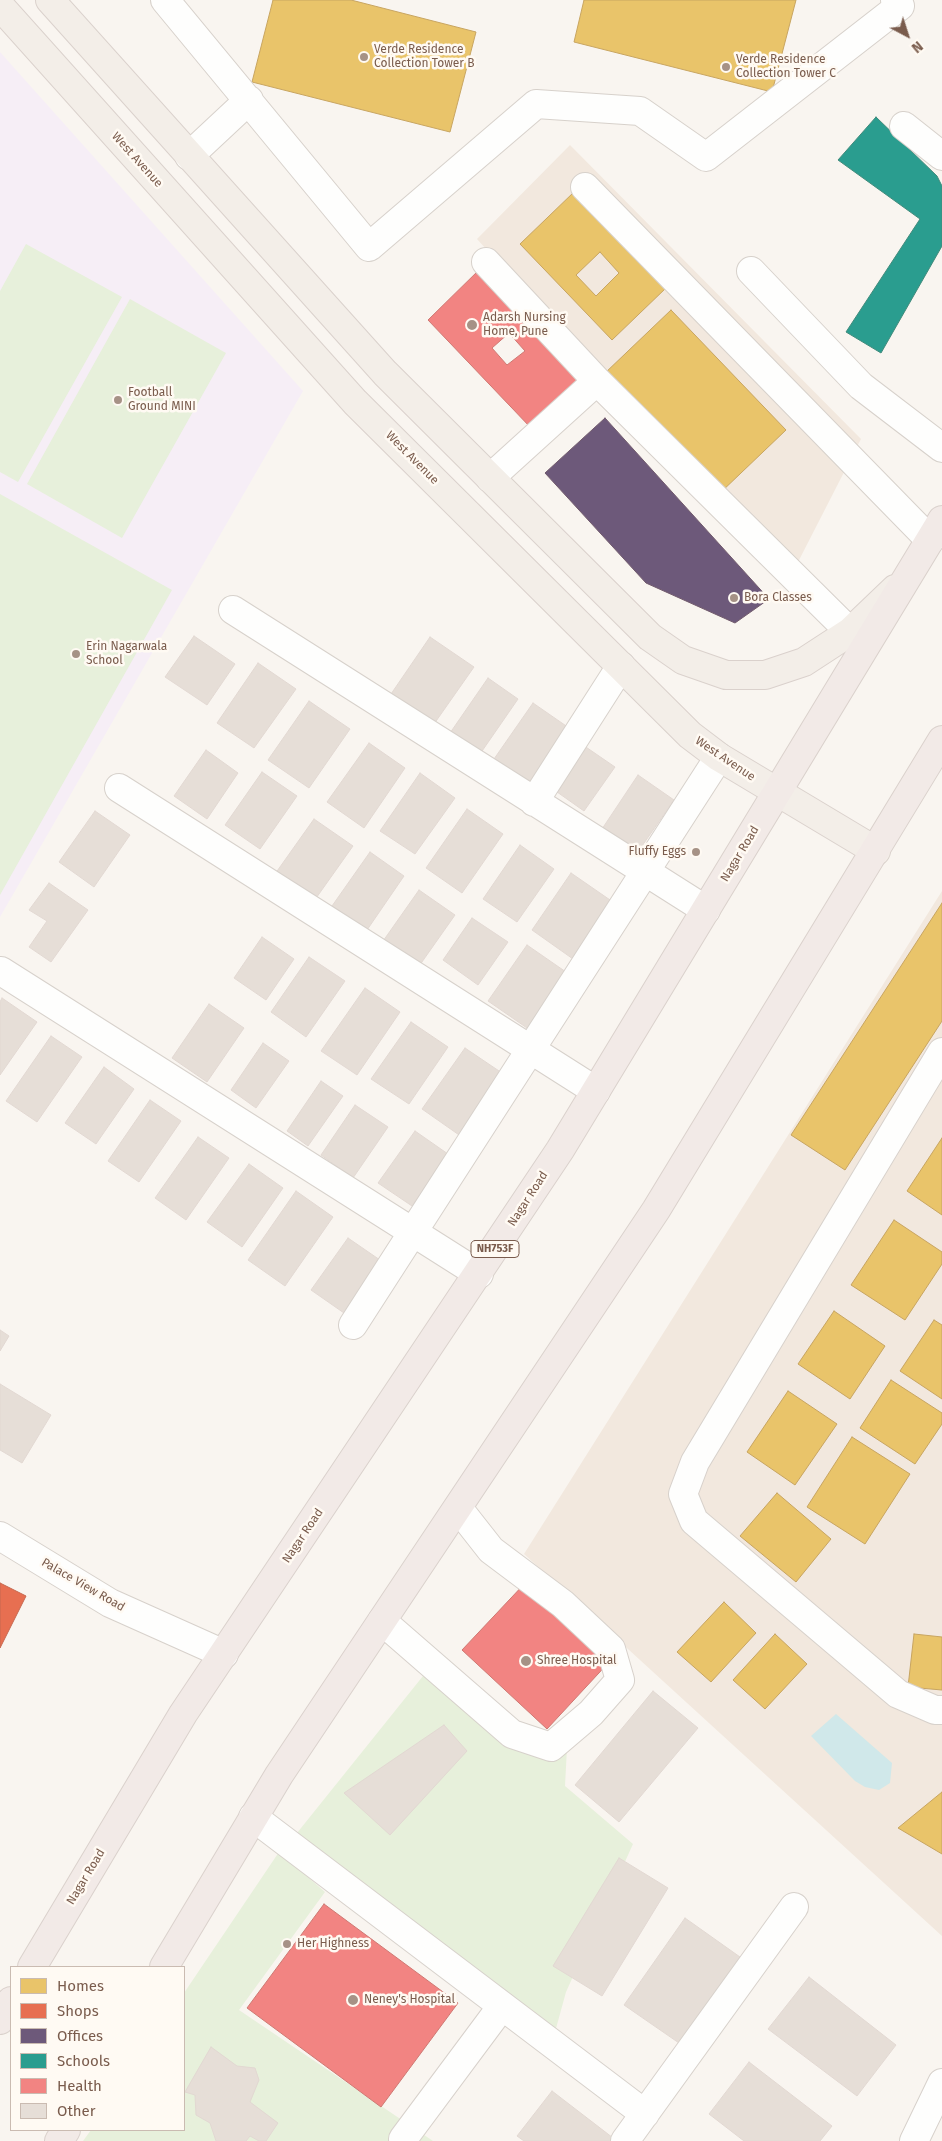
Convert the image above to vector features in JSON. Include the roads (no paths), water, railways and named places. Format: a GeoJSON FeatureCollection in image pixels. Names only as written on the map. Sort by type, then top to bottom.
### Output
{"type":"FeatureCollection","features":[{"type":"Feature","properties":{"kind":"highway","name":"Nagar Road"},"geometry":{"type":"LineString","coordinates":[[33,1966],[183,1714],[478,1274],[596,1091],[936,530]]}},
{"type":"Feature","properties":{"kind":"highway"},"geometry":{"type":"LineString","coordinates":[[165,1966],[279,1775],[656,1210],[942,740]]}},
{"type":"Feature","properties":{"kind":"highway"},"geometry":{"type":"LineString","coordinates":[[0,2020],[10,2003]]}},
{"type":"Feature","properties":{"kind":"main road"},"geometry":{"type":"LineString","coordinates":[[50,0],[385,373],[650,637],[683,660],[726,675],[765,675],[804,662],[850,632],[909,576]]}},
{"type":"Feature","properties":{"kind":"main road","name":"West Avenue"},"geometry":{"type":"LineString","coordinates":[[0,6],[355,402],[690,735],[719,757],[876,851]]}},
{"type":"Feature","properties":{"kind":"street"},"geometry":{"type":"LineString","coordinates":[[164,0],[249,100],[369,247],[536,104],[640,111],[706,157],[900,6],[895,0]]}},
{"type":"Feature","properties":{"kind":"street"},"geometry":{"type":"LineString","coordinates":[[190,156],[249,100]]}},
{"type":"Feature","properties":{"kind":"street"},"geometry":{"type":"LineString","coordinates":[[904,126],[942,156]]}},
{"type":"Feature","properties":{"kind":"street"},"geometry":{"type":"LineString","coordinates":[[585,187],[936,530]]}},
{"type":"Feature","properties":{"kind":"street"},"geometry":{"type":"LineString","coordinates":[[486,262],[597,381],[850,632]]}},
{"type":"Feature","properties":{"kind":"street"},"geometry":{"type":"LineString","coordinates":[[751,271],[861,386],[942,448]]}},
{"type":"Feature","properties":{"kind":"street"},"geometry":{"type":"LineString","coordinates":[[490,478],[597,381]]}},
{"type":"Feature","properties":{"kind":"street"},"geometry":{"type":"LineString","coordinates":[[233,610],[706,910]]}},
{"type":"Feature","properties":{"kind":"street"},"geometry":{"type":"LineString","coordinates":[[534,802],[621,666]]}},
{"type":"Feature","properties":{"kind":"street"},"geometry":{"type":"LineString","coordinates":[[352,1325],[719,757]]}},
{"type":"Feature","properties":{"kind":"street"},"geometry":{"type":"LineString","coordinates":[[119,788],[596,1091]]}},
{"type":"Feature","properties":{"kind":"street"},"geometry":{"type":"LineString","coordinates":[[1,971],[478,1274]]}},
{"type":"Feature","properties":{"kind":"street"},"geometry":{"type":"LineString","coordinates":[[942,1052],[694,1462],[683,1494],[694,1522],[898,1694],[935,1710],[942,1710]]}},
{"type":"Feature","properties":{"kind":"street"},"geometry":{"type":"LineString","coordinates":[[382,1621],[512,1734],[551,1747],[591,1714],[620,1680],[610,1649],[563,1604],[491,1550],[458,1508]]}},
{"type":"Feature","properties":{"kind":"street","name":"Palace View Road"},"geometry":{"type":"LineString","coordinates":[[0,1536],[110,1603],[224,1654]]}},
{"type":"Feature","properties":{"kind":"street"},"geometry":{"type":"LineString","coordinates":[[254,1817],[645,2114]]}},
{"type":"Feature","properties":{"kind":"street"},"geometry":{"type":"LineString","coordinates":[[625,2141],[794,1907]]}},
{"type":"Feature","properties":{"kind":"street"},"geometry":{"type":"LineString","coordinates":[[403,2139],[502,2006]]}},
{"type":"Feature","properties":{"kind":"street"},"geometry":{"type":"LineString","coordinates":[[914,2141],[942,2083]]}},
{"type":"Feature","properties":{"kind":"water"},"geometry":{"type":"Polygon","coordinates":[[[836,1714],[892,1763],[890,1783],[879,1790],[865,1787],[855,1781],[811,1736],[836,1714]]]}},
{"type":"Feature","properties":{"kind":"place","name":"Verde Residence Collection Tower B"},"geometry":{"type":"Point","coordinates":[364,57]}},
{"type":"Feature","properties":{"kind":"place","name":"Verde Residence Collection Tower C"},"geometry":{"type":"Point","coordinates":[726,67]}},
{"type":"Feature","properties":{"kind":"place","name":"Adarsh Nursing Home, Pune"},"geometry":{"type":"Point","coordinates":[472,325]}},
{"type":"Feature","properties":{"kind":"place","name":"Football Ground MINI"},"geometry":{"type":"Point","coordinates":[118,400]}},
{"type":"Feature","properties":{"kind":"place","name":"Bora Classes"},"geometry":{"type":"Point","coordinates":[734,598]}},
{"type":"Feature","properties":{"kind":"place","name":"Erin Nagarwala School"},"geometry":{"type":"Point","coordinates":[76,654]}},
{"type":"Feature","properties":{"kind":"place","name":"Fluffy Eggs"},"geometry":{"type":"Point","coordinates":[696,852]}},
{"type":"Feature","properties":{"kind":"place","name":"Shree Hospital"},"geometry":{"type":"Point","coordinates":[526,1661]}},
{"type":"Feature","properties":{"kind":"place","name":"Her Highness"},"geometry":{"type":"Point","coordinates":[287,1944]}},
{"type":"Feature","properties":{"kind":"place","name":"Neney's Hospital"},"geometry":{"type":"Point","coordinates":[353,2000]}}]}
